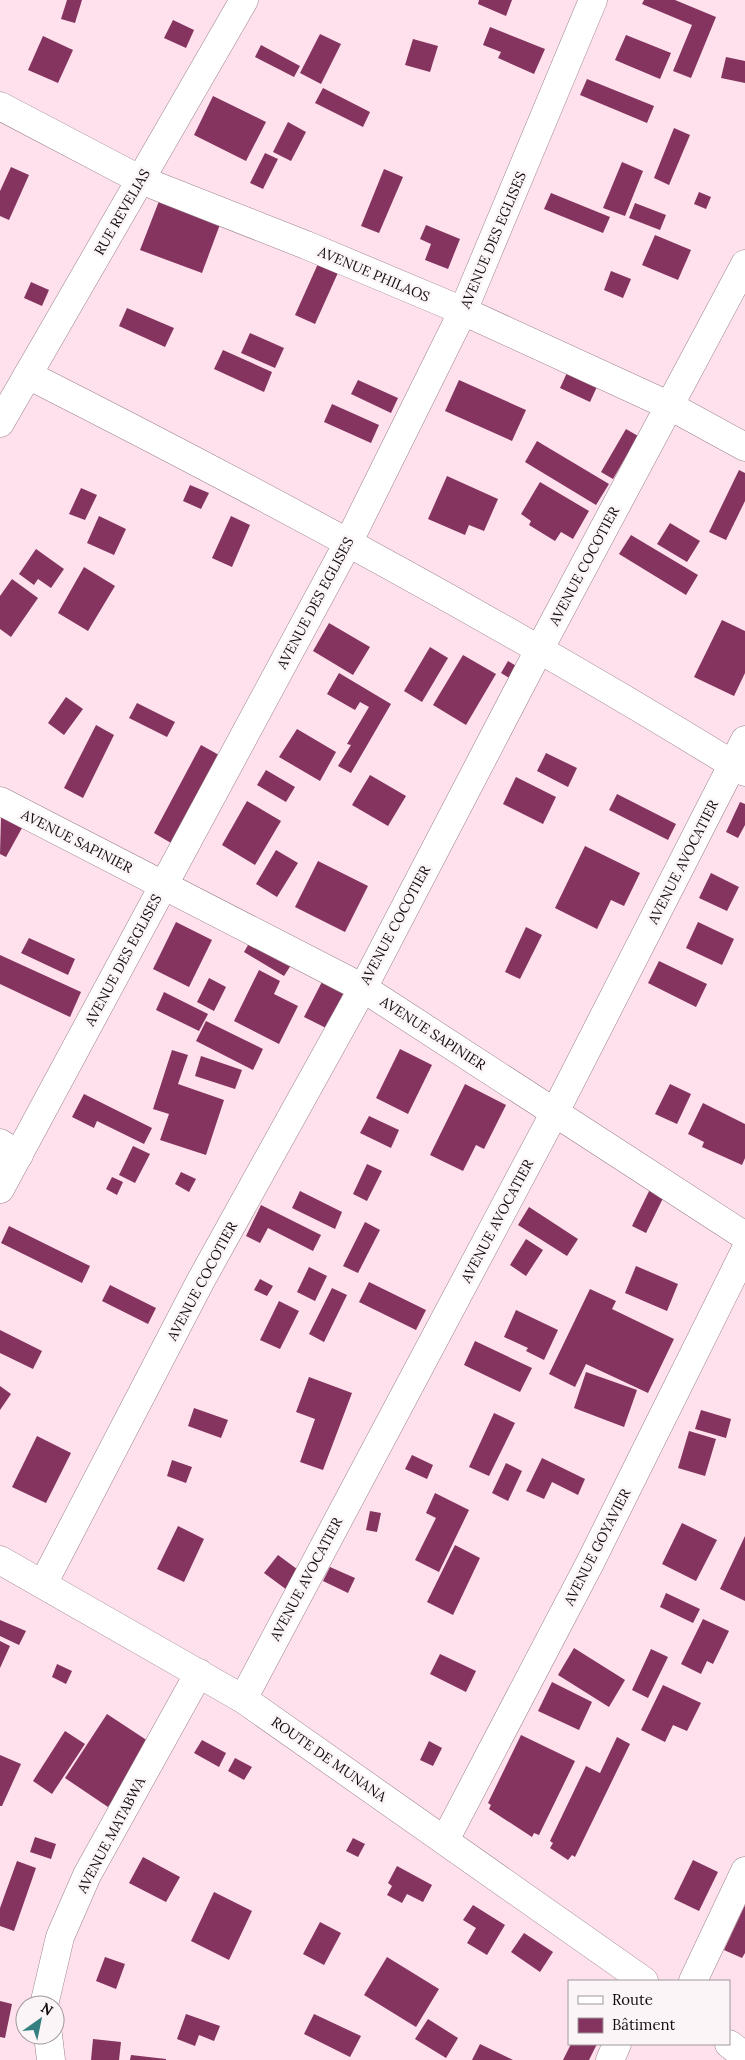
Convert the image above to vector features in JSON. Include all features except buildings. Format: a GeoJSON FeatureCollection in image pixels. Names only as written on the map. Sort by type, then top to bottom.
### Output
{"type":"FeatureCollection","features":[{"type":"Feature","properties":{"kind":"street","name":"RUE REVELIAS"},"geometry":{"type":"LineString","coordinates":[[0,423],[244,0]]}},
{"type":"Feature","properties":{"kind":"street","name":"AVENUE DES EGLISES"},"geometry":{"type":"LineString","coordinates":[[0,1189],[10,1149],[163,886],[348,543],[463,311],[593,0]]}},
{"type":"Feature","properties":{"kind":"street","name":"AVENUE PHILAOS"},"geometry":{"type":"LineString","coordinates":[[0,106],[141,180],[306,245],[463,311],[670,406],[745,447]]}},
{"type":"Feature","properties":{"kind":"street","name":"AVENUE COCOTIER"},"geometry":{"type":"LineString","coordinates":[[43,1584],[200,1282],[363,988],[539,650],[745,264]]}},
{"type":"Feature","properties":{"kind":"street"},"geometry":{"type":"LineString","coordinates":[[28,375],[193,459],[741,759]]}},
{"type":"Feature","properties":{"kind":"street","name":"AVENUE AVOCATIER"},"geometry":{"type":"LineString","coordinates":[[242,1699],[741,759]]}},
{"type":"Feature","properties":{"kind":"street","name":"AVENUE SAPINIER"},"geometry":{"type":"LineString","coordinates":[[0,801],[363,988],[745,1236]]}},
{"type":"Feature","properties":{"kind":"street","name":"AVENUE GOYAVIER"},"geometry":{"type":"LineString","coordinates":[[445,1840],[590,1563],[745,1251]]}},
{"type":"Feature","properties":{"kind":"street","name":"ROUTE DE MUNANA"},"geometry":{"type":"LineString","coordinates":[[0,1560],[242,1699],[643,1980]]}},
{"type":"Feature","properties":{"kind":"street","name":"AVENUE MATABWA"},"geometry":{"type":"LineString","coordinates":[[46,1995],[60,1937],[86,1875],[199,1673]]}},
{"type":"Feature","properties":{"kind":"street"},"geometry":{"type":"LineString","coordinates":[[692,1980],[745,1871]]}},
{"type":"Feature","properties":{"kind":"street"},"geometry":{"type":"LineString","coordinates":[[49,2045],[51,2060]]}},
{"type":"Feature","properties":{"kind":"street"},"geometry":{"type":"LineString","coordinates":[[610,2060],[617,2045]]}},
{"type":"Feature","properties":{"kind":"street"},"geometry":{"type":"LineString","coordinates":[[730,2045],[745,2056]]}}]}
